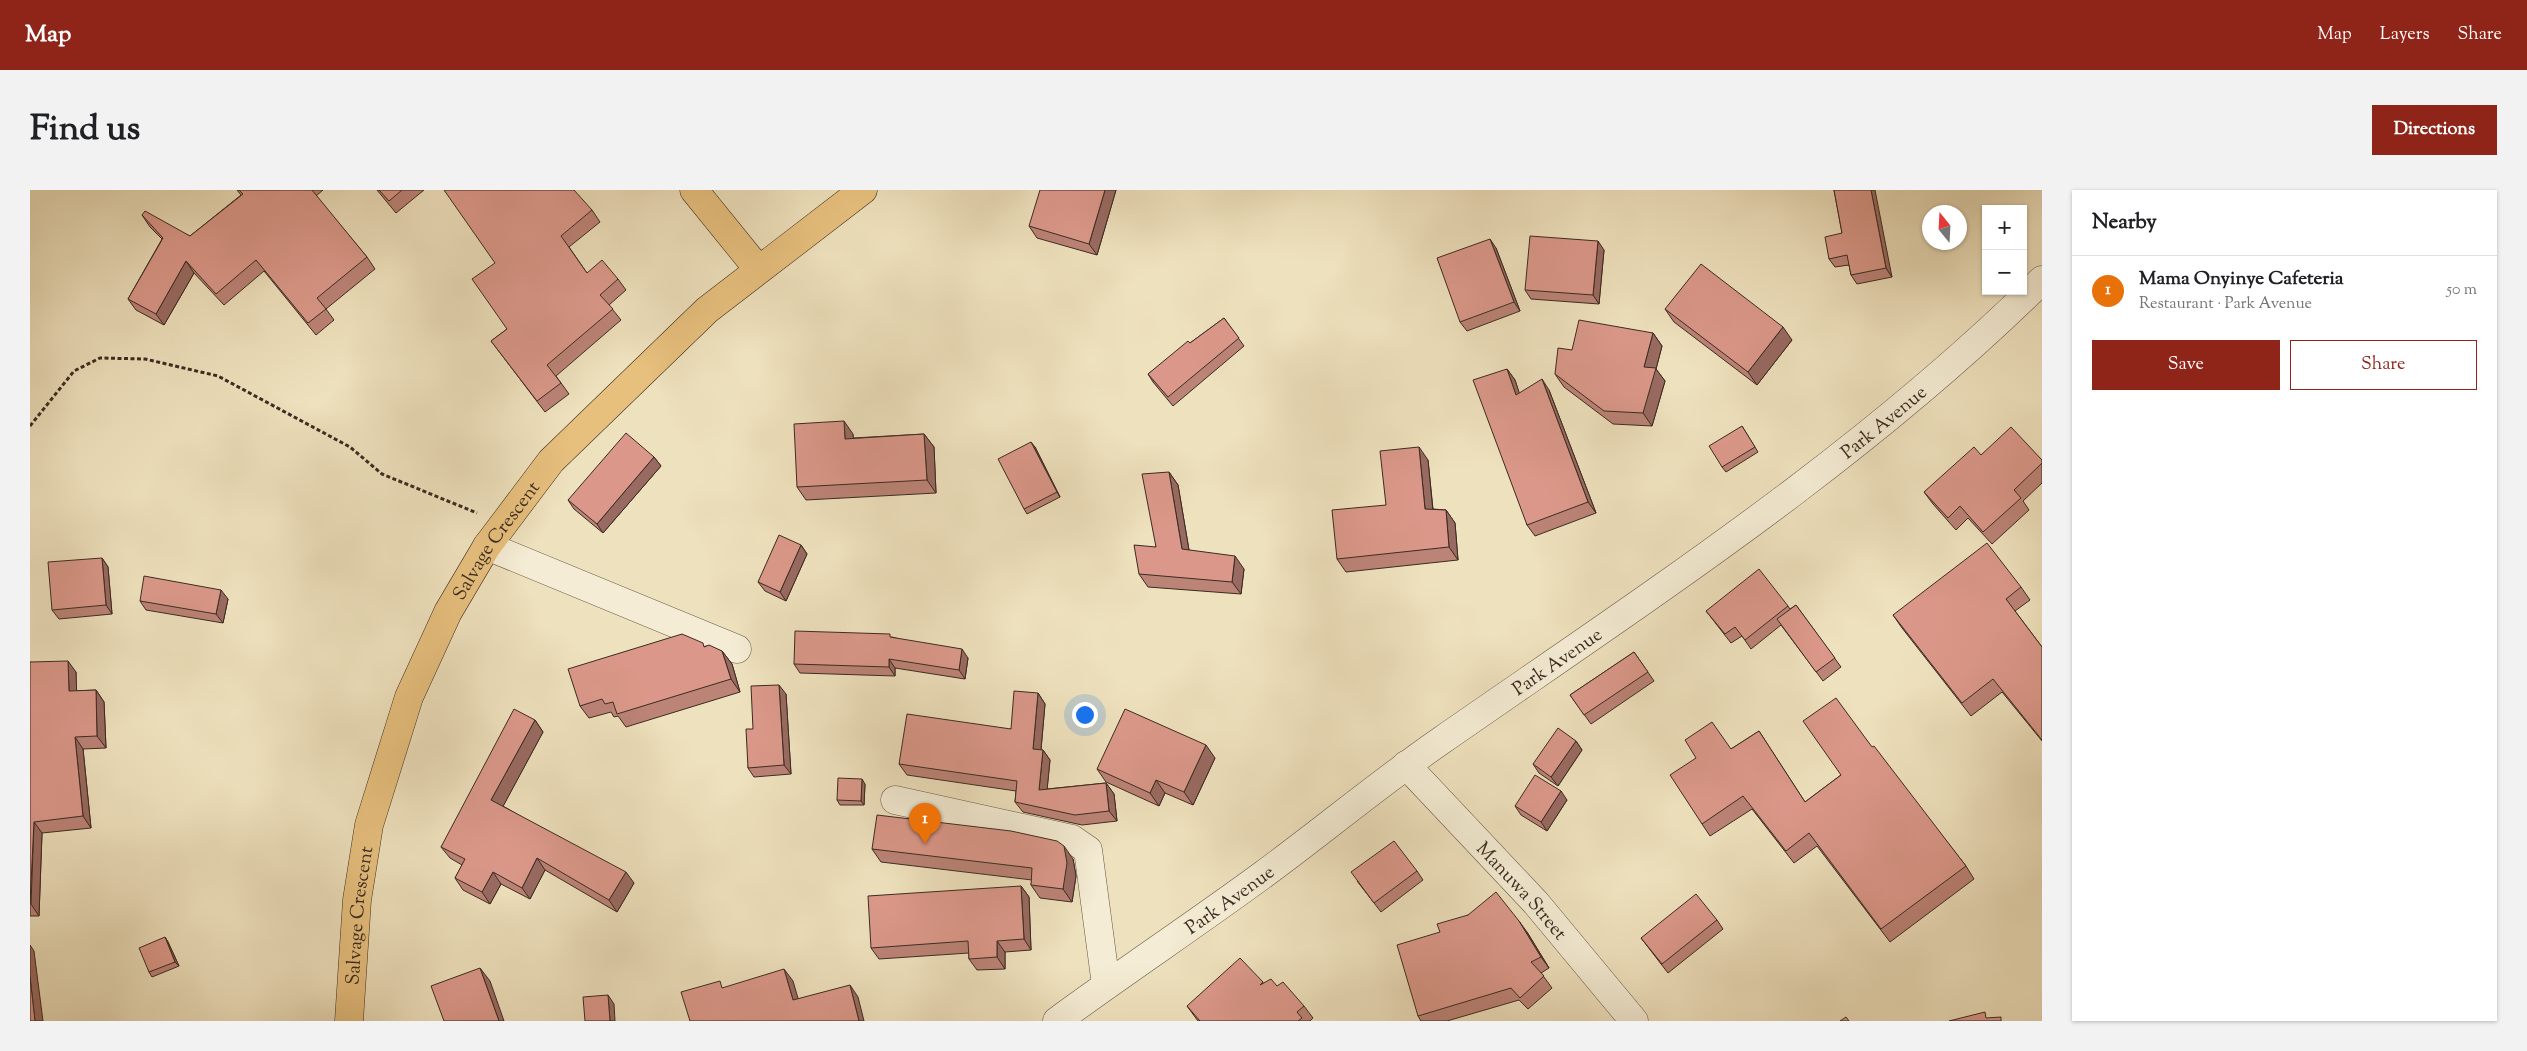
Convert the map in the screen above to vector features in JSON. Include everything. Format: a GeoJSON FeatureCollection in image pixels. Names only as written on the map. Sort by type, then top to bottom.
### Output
{"type":"FeatureCollection","features":[{"type":"Feature","properties":{"kind":"main road"},"geometry":{"type":"LineString","coordinates":[[694,190],[758,269]]}},
{"type":"Feature","properties":{"kind":"main road","name":"Salvage Crescent"},"geometry":{"type":"LineString","coordinates":[[349,1021],[357,900],[369,825],[409,697],[448,612],[487,546],[551,461],[605,406],[707,310],[863,190]]}},
{"type":"Feature","properties":{"kind":"street","name":"Park Avenue"},"geometry":{"type":"LineString","coordinates":[[1057,1021],[1225,902],[1406,765],[1716,552],[1932,382],[2042,280]]}},
{"type":"Feature","properties":{"kind":"street"},"geometry":{"type":"LineString","coordinates":[[487,546],[737,649]]}},
{"type":"Feature","properties":{"kind":"street","name":"Manuwa Street"},"geometry":{"type":"LineString","coordinates":[[1406,765],[1536,903],[1634,1021]]}},
{"type":"Feature","properties":{"kind":"street"},"geometry":{"type":"LineString","coordinates":[[895,800],[1072,839],[1088,850],[1106,985]]}},
{"type":"Feature","properties":{"kind":"path"},"geometry":{"type":"LineString","coordinates":[[30,426],[74,371],[100,358],[145,360],[218,376],[350,447],[382,474],[504,524]]}},
{"type":"Feature","properties":{"kind":"building"},"geometry":{"type":"Polygon","coordinates":[[[239,190],[312,190],[367,257],[317,298],[326,309],[308,323],[256,260],[216,294],[186,261],[156,314],[128,299],[163,238],[142,215],[145,211],[190,236],[243,194],[239,190]]]}},
{"type":"Feature","properties":{"kind":"building"},"geometry":{"type":"Polygon","coordinates":[[[379,190],[402,190],[389,201],[379,190]]]}},
{"type":"Feature","properties":{"kind":"building"},"geometry":{"type":"Polygon","coordinates":[[[444,190],[574,190],[592,210],[561,236],[587,273],[602,260],[618,279],[600,295],[613,309],[547,365],[561,383],[537,401],[491,341],[507,329],[472,279],[495,263],[444,190]]]}},
{"type":"Feature","properties":{"kind":"building"},"geometry":{"type":"Polygon","coordinates":[[[1040,190],[1105,190],[1089,244],[1029,226],[1040,190]]]}},
{"type":"Feature","properties":{"kind":"building"},"geometry":{"type":"Polygon","coordinates":[[[1834,190],[1871,190],[1886,268],[1851,275],[1847,255],[1829,259],[1825,237],[1842,233],[1834,190]]]}},
{"type":"Feature","properties":{"kind":"building"},"geometry":{"type":"Polygon","coordinates":[[[1530,236],[1598,241],[1593,295],[1525,290],[1530,236]]]}},
{"type":"Feature","properties":{"kind":"building"},"geometry":{"type":"Polygon","coordinates":[[[1490,239],[1514,302],[1460,322],[1437,258],[1490,239]]]}},
{"type":"Feature","properties":{"kind":"building"},"geometry":{"type":"Polygon","coordinates":[[[1701,264],[1783,327],[1748,372],[1665,309],[1701,264]]]}},
{"type":"Feature","properties":{"kind":"building"},"geometry":{"type":"Polygon","coordinates":[[[1224,318],[1239,338],[1168,397],[1148,374],[1188,341],[1190,343],[1224,318]]]}},
{"type":"Feature","properties":{"kind":"building"},"geometry":{"type":"Polygon","coordinates":[[[1579,320],[1653,333],[1644,367],[1656,368],[1643,413],[1604,411],[1555,374],[1558,348],[1572,350],[1579,320]]]}},
{"type":"Feature","properties":{"kind":"building"},"geometry":{"type":"Polygon","coordinates":[[[1507,369],[1516,395],[1542,379],[1588,502],[1527,525],[1473,380],[1507,369]]]}},
{"type":"Feature","properties":{"kind":"building"},"geometry":{"type":"Polygon","coordinates":[[[844,421],[845,439],[924,434],[927,480],[797,487],[794,424],[844,421]]]}},
{"type":"Feature","properties":{"kind":"building"},"geometry":{"type":"Polygon","coordinates":[[[1742,426],[1755,447],[1722,467],[1709,446],[1742,426]]]}},
{"type":"Feature","properties":{"kind":"building"},"geometry":{"type":"Polygon","coordinates":[[[2011,427],[2042,460],[2042,463],[2014,490],[2021,498],[1983,532],[1960,506],[1948,518],[1924,492],[1974,447],[1981,455],[2011,427]]]}},
{"type":"Feature","properties":{"kind":"building"},"geometry":{"type":"Polygon","coordinates":[[[626,433],[654,457],[597,524],[568,500],[626,433]]]}},
{"type":"Feature","properties":{"kind":"building"},"geometry":{"type":"Polygon","coordinates":[[[1031,442],[1057,492],[1024,509],[998,459],[1031,442]]]}},
{"type":"Feature","properties":{"kind":"building"},"geometry":{"type":"Polygon","coordinates":[[[1419,447],[1425,509],[1446,510],[1449,547],[1337,559],[1332,510],[1386,505],[1380,451],[1419,447]]]}},
{"type":"Feature","properties":{"kind":"building"},"geometry":{"type":"Polygon","coordinates":[[[1169,472],[1182,549],[1235,556],[1232,582],[1139,574],[1134,545],[1156,547],[1142,474],[1169,472]]]}},
{"type":"Feature","properties":{"kind":"building"},"geometry":{"type":"Polygon","coordinates":[[[779,535],[801,545],[780,592],[758,582],[779,535]]]}},
{"type":"Feature","properties":{"kind":"building"},"geometry":{"type":"Polygon","coordinates":[[[1987,543],[2021,587],[2006,599],[2042,647],[2042,740],[1993,679],[1962,703],[1893,615],[1987,543]]]}},
{"type":"Feature","properties":{"kind":"building"},"geometry":{"type":"Polygon","coordinates":[[[102,558],[106,605],[52,610],[48,562],[102,558]]]}},
{"type":"Feature","properties":{"kind":"building"},"geometry":{"type":"Polygon","coordinates":[[[1759,569],[1788,606],[1745,640],[1735,627],[1725,634],[1706,611],[1759,569]]]}},
{"type":"Feature","properties":{"kind":"building"},"geometry":{"type":"Polygon","coordinates":[[[144,576],[221,590],[216,614],[140,601],[144,576]]]}},
{"type":"Feature","properties":{"kind":"building"},"geometry":{"type":"Polygon","coordinates":[[[1796,605],[1835,658],[1816,672],[1777,619],[1796,605]]]}},
{"type":"Feature","properties":{"kind":"building"},"geometry":{"type":"Polygon","coordinates":[[[795,631],[890,634],[890,637],[962,649],[959,670],[889,659],[889,667],[794,664],[795,631]]]}},
{"type":"Feature","properties":{"kind":"building"},"geometry":{"type":"Polygon","coordinates":[[[682,634],[703,643],[704,647],[709,645],[722,651],[731,679],[617,714],[613,702],[605,704],[602,699],[580,706],[568,669],[682,634]]]}},
{"type":"Feature","properties":{"kind":"building"},"geometry":{"type":"Polygon","coordinates":[[[1634,652],[1648,672],[1584,715],[1570,695],[1634,652]]]}},
{"type":"Feature","properties":{"kind":"building"},"geometry":{"type":"Polygon","coordinates":[[[68,661],[69,691],[96,690],[97,736],[75,737],[83,816],[34,822],[30,904],[30,662],[68,661]]]}},
{"type":"Feature","properties":{"kind":"building"},"geometry":{"type":"Polygon","coordinates":[[[779,685],[784,765],[748,768],[746,729],[753,729],[751,686],[779,685]]]}},
{"type":"Feature","properties":{"kind":"building"},"geometry":{"type":"Polygon","coordinates":[[[1014,691],[1038,693],[1033,749],[1043,750],[1039,790],[1106,783],[1109,811],[1075,815],[1015,802],[1017,781],[899,764],[907,714],[1011,729],[1014,691]]]}},
{"type":"Feature","properties":{"kind":"building"},"geometry":{"type":"Polygon","coordinates":[[[1836,698],[1872,747],[1874,746],[1966,866],[1881,929],[1809,833],[1786,851],[1743,796],[1702,824],[1670,775],[1696,758],[1685,740],[1712,722],[1731,749],[1759,731],[1805,802],[1841,775],[1803,721],[1836,698]]]}},
{"type":"Feature","properties":{"kind":"building"},"geometry":{"type":"Polygon","coordinates":[[[514,709],[535,720],[491,800],[626,872],[609,900],[537,858],[522,888],[493,872],[482,892],[455,878],[465,859],[441,847],[514,709]]]}},
{"type":"Feature","properties":{"kind":"building"},"geometry":{"type":"Polygon","coordinates":[[[1125,709],[1206,745],[1184,792],[1156,780],[1150,793],[1097,769],[1125,709]]]}},
{"type":"Feature","properties":{"kind":"building"},"geometry":{"type":"Polygon","coordinates":[[[1558,728],[1576,741],[1551,777],[1533,764],[1558,728]]]}},
{"type":"Feature","properties":{"kind":"building"},"geometry":{"type":"Polygon","coordinates":[[[1535,775],[1561,791],[1541,822],[1515,806],[1535,775]]]}},
{"type":"Feature","properties":{"kind":"building"},"geometry":{"type":"Polygon","coordinates":[[[838,778],[862,779],[861,801],[837,800],[838,778]]]}},
{"type":"Feature","properties":{"kind":"building"},"geometry":{"type":"Polygon","coordinates":[[[877,815],[1011,831],[1057,841],[1064,846],[1067,863],[1063,889],[1031,885],[1032,868],[872,849],[877,815]]]}},
{"type":"Feature","properties":{"kind":"building"},"geometry":{"type":"Polygon","coordinates":[[[1394,841],[1417,871],[1374,903],[1351,872],[1394,841]]]}},
{"type":"Feature","properties":{"kind":"building"},"geometry":{"type":"Polygon","coordinates":[[[1021,886],[1024,939],[997,941],[997,957],[969,959],[968,941],[871,948],[868,896],[1021,886]]]}},
{"type":"Feature","properties":{"kind":"building"},"geometry":{"type":"Polygon","coordinates":[[[1496,892],[1519,921],[1541,957],[1531,962],[1544,976],[1520,998],[1511,988],[1418,1016],[1397,945],[1440,932],[1437,924],[1468,915],[1496,892]]]}},
{"type":"Feature","properties":{"kind":"building"},"geometry":{"type":"Polygon","coordinates":[[[1696,894],[1717,920],[1662,964],[1641,938],[1696,894]]]}},
{"type":"Feature","properties":{"kind":"building"},"geometry":{"type":"Polygon","coordinates":[[[165,937],[175,962],[149,972],[139,948],[165,937]]]}},
{"type":"Feature","properties":{"kind":"building"},"geometry":{"type":"Polygon","coordinates":[[[1240,958],[1263,982],[1260,985],[1271,979],[1277,986],[1283,982],[1304,1006],[1297,1012],[1302,1018],[1298,1021],[1200,1021],[1187,1006],[1240,958]]]}},
{"type":"Feature","properties":{"kind":"building"},"geometry":{"type":"Polygon","coordinates":[[[480,968],[499,1021],[444,1021],[431,986],[480,968]]]}},
{"type":"Feature","properties":{"kind":"building"},"geometry":{"type":"Polygon","coordinates":[[[784,969],[793,1000],[850,985],[859,1021],[690,1021],[681,992],[720,981],[722,988],[784,969]]]}},
{"type":"Feature","properties":{"kind":"building"},"geometry":{"type":"Polygon","coordinates":[[[30,977],[35,1021],[30,1021],[30,977]]]}},
{"type":"Feature","properties":{"kind":"building"},"geometry":{"type":"Polygon","coordinates":[[[608,995],[610,1021],[585,1021],[583,997],[608,995]]]}},
{"type":"Feature","properties":{"kind":"building"},"geometry":{"type":"Polygon","coordinates":[[[1985,1012],[1986,1018],[2001,1017],[2001,1021],[1949,1021],[1985,1012]]]}},
{"type":"Feature","properties":{"kind":"building"},"geometry":{"type":"Polygon","coordinates":[[[1846,1017],[1849,1021],[1840,1021],[1846,1017]]]}},
{"type":"Feature","properties":{"kind":"place","name":"Mama Onyinye Cafeteria"},"geometry":{"type":"Point","coordinates":[925,844]}}]}
